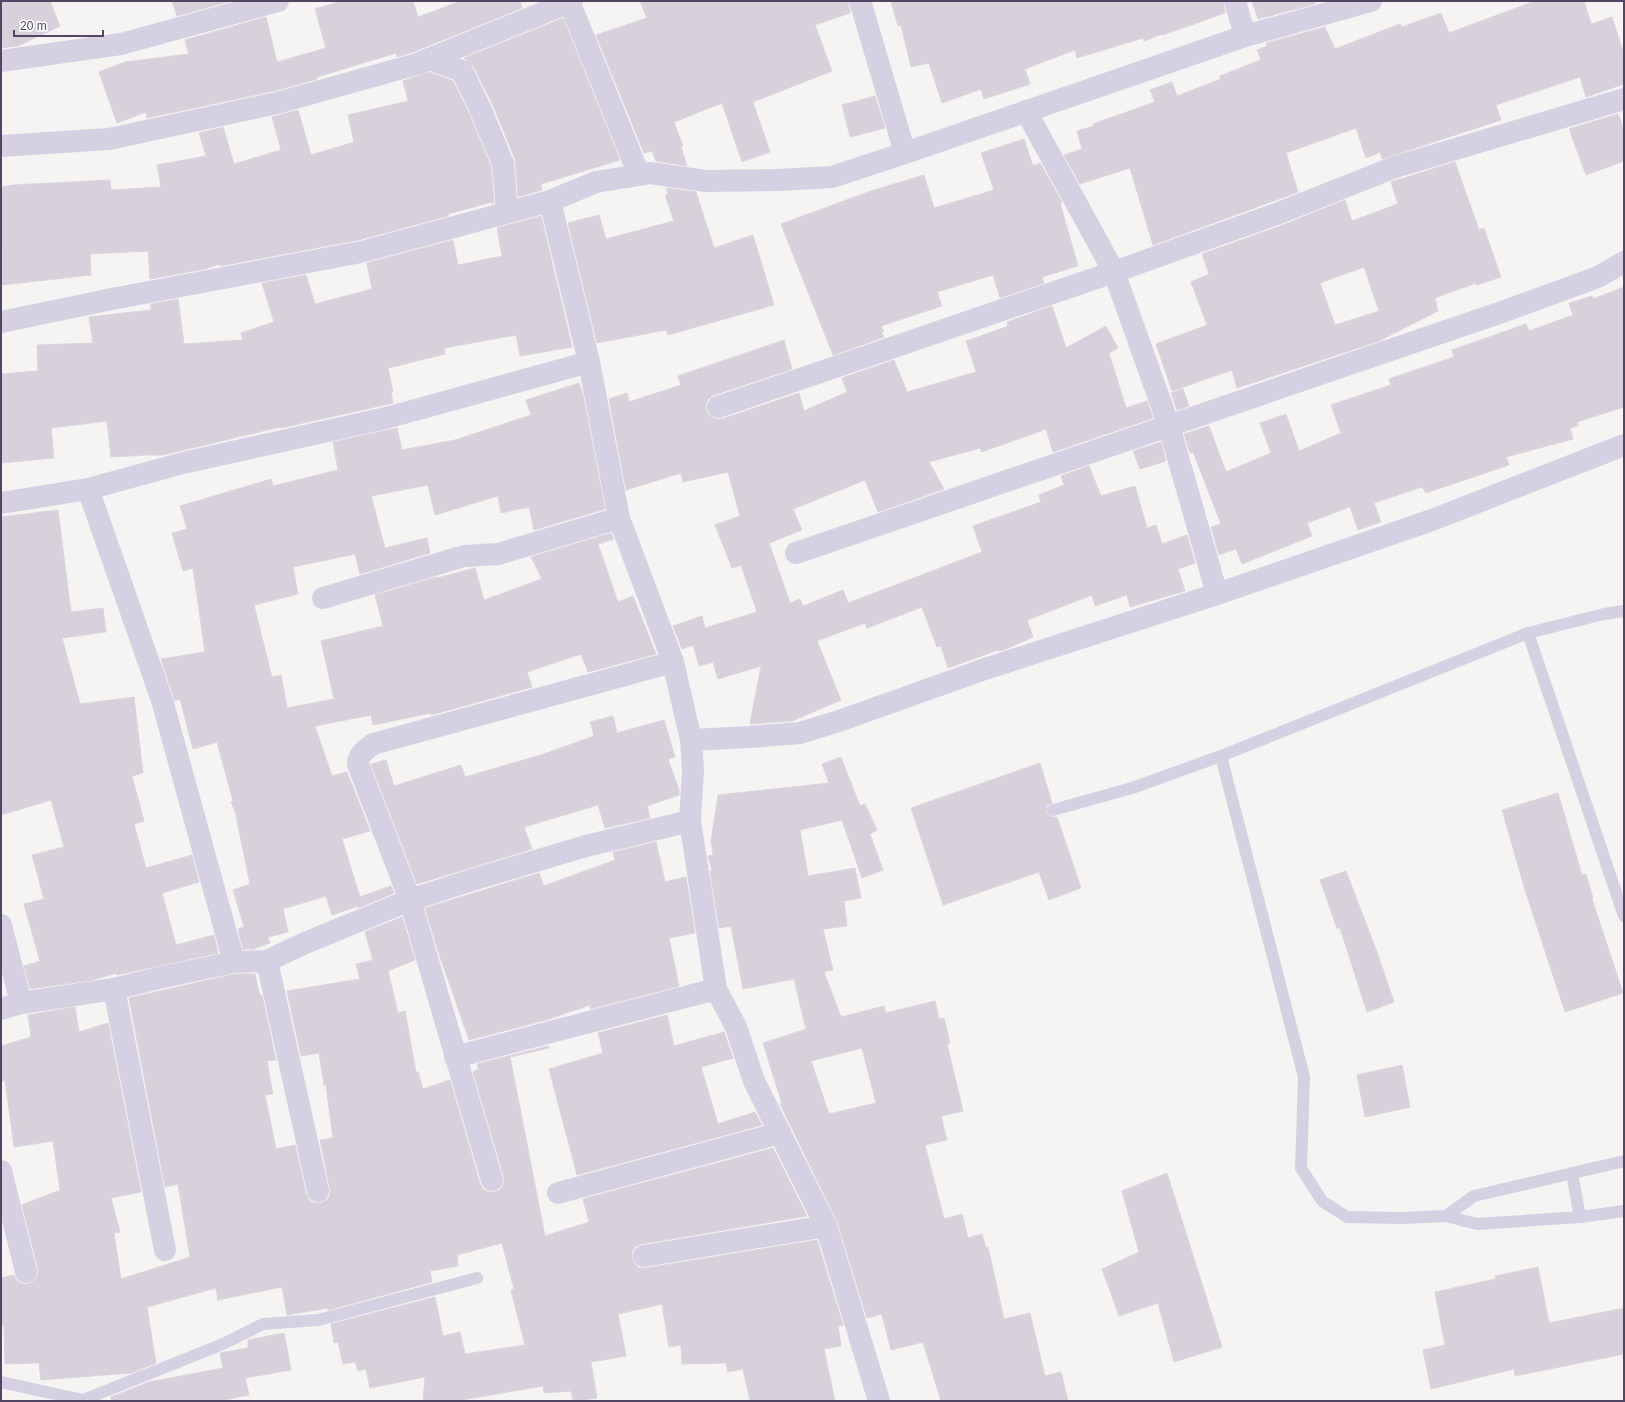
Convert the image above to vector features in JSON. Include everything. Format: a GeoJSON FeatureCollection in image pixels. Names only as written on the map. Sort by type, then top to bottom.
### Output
{"type":"FeatureCollection","features":[{"type":"Feature","properties":{"kind":"street"},"geometry":{"type":"LineString","coordinates":[[1,61],[121,44],[278,1]]}},
{"type":"Feature","properties":{"kind":"street"},"geometry":{"type":"LineString","coordinates":[[1,146],[109,139],[277,103],[417,64],[570,1],[638,175]]}},
{"type":"Feature","properties":{"kind":"street"},"geometry":{"type":"LineString","coordinates":[[860,1],[905,153]]}},
{"type":"Feature","properties":{"kind":"street"},"geometry":{"type":"LineString","coordinates":[[1235,1],[1245,36]]}},
{"type":"Feature","properties":{"kind":"street"},"geometry":{"type":"LineString","coordinates":[[1,322],[112,299],[361,252],[550,201],[596,182],[650,173],[706,181],[777,180],[832,177],[1245,36],[1371,1]]}},
{"type":"Feature","properties":{"kind":"street"},"geometry":{"type":"LineString","coordinates":[[429,58],[462,71],[480,108],[503,164],[507,212]]}},
{"type":"Feature","properties":{"kind":"street"},"geometry":{"type":"LineString","coordinates":[[718,407],[1114,272],[1279,213],[1395,167],[1624,99]]}},
{"type":"Feature","properties":{"kind":"street"},"geometry":{"type":"LineString","coordinates":[[1026,111],[1114,272],[1169,426],[1217,594]]}},
{"type":"Feature","properties":{"kind":"street"},"geometry":{"type":"LineString","coordinates":[[550,201],[589,362],[619,518],[673,662],[691,740],[693,770],[690,822],[716,990],[736,1027],[754,1081],[826,1226],[879,1401]]}},
{"type":"Feature","properties":{"kind":"street"},"geometry":{"type":"LineString","coordinates":[[796,553],[1502,312],[1598,277],[1624,262]]}},
{"type":"Feature","properties":{"kind":"street"},"geometry":{"type":"LineString","coordinates":[[1,503],[88,489],[183,463],[386,418],[589,362]]}},
{"type":"Feature","properties":{"kind":"street"},"geometry":{"type":"LineString","coordinates":[[691,740],[750,738],[800,733],[985,669],[1217,594],[1432,520],[1624,445]]}},
{"type":"Feature","properties":{"kind":"street"},"geometry":{"type":"LineString","coordinates":[[88,489],[162,700],[234,962]]}},
{"type":"Feature","properties":{"kind":"street"},"geometry":{"type":"LineString","coordinates":[[323,598],[464,556],[498,554],[619,518]]}},
{"type":"Feature","properties":{"kind":"street"},"geometry":{"type":"LineString","coordinates":[[492,1180],[410,900],[358,764],[358,759],[362,753],[373,744],[673,662]]}},
{"type":"Feature","properties":{"kind":"street"},"geometry":{"type":"LineString","coordinates":[[1,925],[11,1006],[114,989],[234,962],[267,961],[305,943],[410,900],[586,846],[690,822]]}},
{"type":"Feature","properties":{"kind":"street"},"geometry":{"type":"LineString","coordinates":[[267,961],[318,1191]]}},
{"type":"Feature","properties":{"kind":"street"},"geometry":{"type":"LineString","coordinates":[[114,989],[165,1250]]}},
{"type":"Feature","properties":{"kind":"street"},"geometry":{"type":"LineString","coordinates":[[455,1057],[716,990]]}},
{"type":"Feature","properties":{"kind":"street"},"geometry":{"type":"LineString","coordinates":[[558,1193],[780,1133]]}},
{"type":"Feature","properties":{"kind":"street"},"geometry":{"type":"LineString","coordinates":[[1,1171],[26,1272]]}},
{"type":"Feature","properties":{"kind":"street"},"geometry":{"type":"LineString","coordinates":[[644,1256],[826,1226]]}},
{"type":"Feature","properties":{"kind":"lane"},"geometry":{"type":"LineString","coordinates":[[1053,810],[1132,788],[1221,756],[1528,633],[1604,614],[1624,611]]}},
{"type":"Feature","properties":{"kind":"lane"},"geometry":{"type":"LineString","coordinates":[[1528,633],[1624,916]]}},
{"type":"Feature","properties":{"kind":"lane"},"geometry":{"type":"LineString","coordinates":[[1221,756],[1304,1077],[1301,1168],[1322,1201],[1347,1217],[1401,1218],[1446,1216],[1477,1224],[1580,1217],[1624,1211]]}},
{"type":"Feature","properties":{"kind":"lane"},"geometry":{"type":"LineString","coordinates":[[1446,1216],[1474,1196],[1624,1161]]}},
{"type":"Feature","properties":{"kind":"lane"},"geometry":{"type":"LineString","coordinates":[[1572,1173],[1580,1217]]}},
{"type":"Feature","properties":{"kind":"lane"},"geometry":{"type":"LineString","coordinates":[[1,1382],[83,1400],[223,1344],[263,1324],[318,1320],[477,1278]]}},
{"type":"Feature","properties":{"kind":"building"},"geometry":{"type":"Polygon","coordinates":[[[1,1],[50,1],[60,26],[18,46],[1,48],[1,1]]]}},
{"type":"Feature","properties":{"kind":"building"},"geometry":{"type":"Polygon","coordinates":[[[172,1],[231,1],[177,16],[172,1]]]}},
{"type":"Feature","properties":{"kind":"building"},"geometry":{"type":"Polygon","coordinates":[[[342,1],[413,1],[418,17],[461,1],[520,1],[522,8],[397,57],[396,53],[317,77],[317,79],[274,91],[147,118],[146,112],[117,123],[99,72],[125,62],[189,54],[185,40],[266,17],[277,62],[326,48],[315,9],[342,1]]]}},
{"type":"Feature","properties":{"kind":"building"},"geometry":{"type":"Polygon","coordinates":[[[640,1],[848,1],[850,13],[815,25],[832,71],[753,102],[770,152],[742,162],[722,103],[674,122],[683,146],[681,147],[687,166],[656,161],[652,151],[644,153],[596,35],[647,18],[640,1]]]}},
{"type":"Feature","properties":{"kind":"building"},"geometry":{"type":"Polygon","coordinates":[[[891,1],[1223,1],[1225,13],[1144,41],[1143,38],[1077,58],[1075,50],[1025,69],[1030,84],[984,99],[981,89],[942,103],[929,63],[911,67],[901,25],[898,26],[891,1]]]}},
{"type":"Feature","properties":{"kind":"building"},"geometry":{"type":"Polygon","coordinates":[[[1252,1],[1314,1],[1315,4],[1258,19],[1252,1]]]}},
{"type":"Feature","properties":{"kind":"building"},"geometry":{"type":"Polygon","coordinates":[[[1535,1],[1584,1],[1591,24],[1612,17],[1624,55],[1624,84],[1586,97],[1580,77],[1496,105],[1501,120],[1382,159],[1380,152],[1366,158],[1356,128],[1286,153],[1298,192],[1153,245],[1130,168],[1080,184],[1064,155],[1082,149],[1077,131],[1094,126],[1093,124],[1155,102],[1150,90],[1172,82],[1177,96],[1221,79],[1220,76],[1261,60],[1257,50],[1267,46],[1266,43],[1325,27],[1335,49],[1400,24],[1402,27],[1441,13],[1449,33],[1535,1]]]}},
{"type":"Feature","properties":{"kind":"building"},"geometry":{"type":"Polygon","coordinates":[[[563,18],[620,160],[541,184],[542,190],[518,197],[515,159],[492,103],[473,66],[464,58],[563,18]]]}},
{"type":"Feature","properties":{"kind":"building"},"geometry":{"type":"Polygon","coordinates":[[[429,72],[453,81],[469,113],[491,167],[494,203],[492,204],[492,202],[448,214],[448,216],[358,240],[220,266],[219,264],[205,269],[150,279],[148,251],[90,254],[91,275],[2,285],[1,187],[13,185],[110,180],[111,190],[161,187],[157,165],[206,156],[199,133],[223,127],[234,164],[281,150],[272,117],[298,110],[311,155],[354,142],[348,115],[408,101],[403,81],[429,72]]]}},
{"type":"Feature","properties":{"kind":"building"},"geometry":{"type":"Polygon","coordinates":[[[875,96],[885,128],[850,137],[842,105],[875,96]]]}},
{"type":"Feature","properties":{"kind":"building"},"geometry":{"type":"Polygon","coordinates":[[[1618,114],[1624,129],[1624,161],[1586,175],[1569,129],[1618,114]]]}},
{"type":"Feature","properties":{"kind":"building"},"geometry":{"type":"Polygon","coordinates":[[[1024,139],[1033,166],[1040,163],[1062,202],[1060,203],[1078,266],[1042,277],[1044,283],[1000,298],[993,275],[937,292],[942,306],[881,326],[884,331],[881,332],[884,337],[833,355],[781,224],[871,191],[924,175],[934,208],[994,190],[981,153],[1024,139]]]}},
{"type":"Feature","properties":{"kind":"building"},"geometry":{"type":"Polygon","coordinates":[[[1455,162],[1479,230],[1484,228],[1501,277],[1477,285],[1476,283],[1435,298],[1438,311],[1379,341],[1237,388],[1232,370],[1172,391],[1156,344],[1207,325],[1191,282],[1209,274],[1202,254],[1283,225],[1345,200],[1352,221],[1398,204],[1391,182],[1455,162]],[[1364,267],[1320,283],[1335,325],[1379,311],[1364,267]]]}},
{"type":"Feature","properties":{"kind":"building"},"geometry":{"type":"Polygon","coordinates":[[[666,188],[696,192],[714,248],[753,235],[774,305],[668,335],[666,330],[597,343],[568,223],[599,215],[606,239],[674,221],[665,195],[668,194],[666,188]]]}},
{"type":"Feature","properties":{"kind":"building"},"geometry":{"type":"Polygon","coordinates":[[[541,216],[572,347],[520,356],[516,335],[444,348],[445,354],[388,368],[393,392],[391,392],[393,403],[280,427],[163,455],[111,457],[107,421],[51,428],[54,458],[1,463],[1,374],[38,371],[37,345],[93,343],[89,317],[151,310],[151,304],[178,299],[184,344],[243,340],[241,333],[274,322],[262,283],[306,275],[315,304],[372,289],[367,263],[453,240],[458,265],[502,256],[497,228],[541,216]]]}},
{"type":"Feature","properties":{"kind":"building"},"geometry":{"type":"Polygon","coordinates":[[[1624,287],[1624,407],[1577,422],[1578,426],[1570,428],[1573,439],[1506,457],[1509,465],[1426,493],[1422,487],[1374,503],[1381,522],[1358,530],[1350,507],[1307,523],[1312,536],[1242,564],[1236,549],[1219,555],[1211,527],[1221,524],[1193,452],[1190,453],[1184,434],[1209,426],[1226,472],[1271,453],[1260,423],[1286,414],[1299,451],[1341,433],[1331,405],[1391,385],[1389,379],[1454,357],[1452,350],[1526,324],[1529,331],[1573,315],[1569,303],[1592,296],[1593,299],[1624,287]]]}},
{"type":"Feature","properties":{"kind":"building"},"geometry":{"type":"Polygon","coordinates":[[[1052,306],[1066,348],[1106,326],[1118,348],[1109,353],[1126,408],[1147,401],[1153,418],[1053,452],[1046,429],[982,452],[980,448],[929,462],[944,489],[878,512],[865,480],[793,509],[802,530],[769,543],[790,603],[800,599],[803,606],[843,590],[848,603],[982,552],[973,526],[1041,502],[1039,495],[1064,485],[1061,476],[1089,466],[1101,496],[1135,486],[1147,528],[1156,525],[1162,544],[1187,535],[1195,563],[1178,569],[1185,591],[1130,607],[1127,595],[1095,606],[1092,595],[1027,620],[1033,637],[1004,650],[998,650],[948,668],[941,646],[937,647],[922,607],[867,628],[865,623],[817,641],[841,700],[792,721],[750,724],[761,666],[718,679],[713,662],[699,666],[693,645],[682,649],[673,626],[702,616],[705,628],[757,612],[741,565],[732,568],[715,525],[740,516],[728,472],[683,482],[681,473],[626,490],[609,399],[627,393],[629,402],[681,385],[678,376],[784,340],[792,369],[714,395],[708,399],[706,404],[706,411],[710,416],[715,419],[722,419],[799,393],[804,411],[847,392],[842,378],[894,360],[907,392],[976,372],[966,341],[1006,327],[1008,325],[1007,322],[1052,306]]]}},
{"type":"Feature","properties":{"kind":"building"},"geometry":{"type":"Polygon","coordinates":[[[579,383],[583,395],[605,509],[534,530],[529,507],[501,513],[498,496],[435,515],[428,485],[371,496],[385,548],[427,538],[430,553],[360,574],[355,554],[293,567],[298,594],[254,605],[272,677],[281,675],[287,708],[334,699],[321,641],[383,626],[375,595],[436,577],[475,568],[484,600],[542,579],[531,557],[611,533],[614,539],[598,544],[618,602],[633,596],[656,654],[588,672],[581,654],[527,672],[532,687],[431,715],[431,713],[373,725],[371,715],[315,726],[332,776],[347,772],[370,831],[342,839],[360,897],[391,886],[394,893],[358,908],[358,906],[332,915],[326,896],[283,909],[288,932],[268,937],[270,943],[253,949],[243,949],[238,929],[244,927],[233,890],[250,884],[237,816],[231,802],[233,801],[217,742],[193,749],[180,699],[175,701],[161,659],[205,652],[193,568],[183,571],[172,533],[187,529],[180,506],[271,479],[273,486],[338,470],[333,442],[397,428],[402,450],[455,440],[531,415],[526,400],[579,383]]]}},
{"type":"Feature","properties":{"kind":"building"},"geometry":{"type":"Polygon","coordinates":[[[1183,389],[1189,406],[1177,410],[1171,393],[1183,389]]]}},
{"type":"Feature","properties":{"kind":"building"},"geometry":{"type":"Polygon","coordinates":[[[1161,442],[1166,461],[1140,469],[1133,451],[1161,442]]]}},
{"type":"Feature","properties":{"kind":"building"},"geometry":{"type":"Polygon","coordinates":[[[58,510],[71,612],[103,608],[106,632],[62,638],[80,704],[134,697],[143,773],[132,776],[144,821],[134,824],[146,868],[192,855],[199,882],[162,893],[176,945],[214,935],[218,953],[117,975],[116,973],[93,980],[30,989],[24,966],[40,961],[24,904],[44,899],[32,855],[64,847],[51,800],[1,815],[1,517],[58,510]]]}},
{"type":"Feature","properties":{"kind":"building"},"geometry":{"type":"Polygon","coordinates":[[[613,716],[617,733],[664,720],[675,757],[668,759],[679,790],[679,795],[647,806],[650,818],[605,828],[598,805],[524,827],[532,849],[417,884],[371,764],[386,760],[394,786],[461,765],[465,777],[544,754],[594,736],[590,722],[613,716]]]}},
{"type":"Feature","properties":{"kind":"building"},"geometry":{"type":"Polygon","coordinates":[[[841,757],[860,806],[865,804],[877,830],[870,834],[883,870],[862,878],[842,820],[800,830],[808,876],[855,868],[861,898],[844,901],[847,926],[823,929],[833,970],[824,972],[841,1017],[884,1006],[886,1013],[935,1001],[939,1019],[944,1018],[950,1043],[947,1044],[963,1111],[941,1116],[947,1140],[925,1145],[944,1219],[962,1214],[968,1238],[982,1234],[986,1248],[988,1247],[1004,1319],[1030,1313],[1045,1376],[1061,1372],[1068,1401],[941,1401],[923,1342],[891,1350],[882,1315],[867,1318],[837,1221],[780,1104],[782,1104],[763,1043],[806,1029],[794,979],[743,989],[731,926],[719,928],[710,871],[712,871],[708,856],[713,855],[711,841],[718,795],[829,783],[822,764],[841,757]],[[862,1048],[811,1061],[829,1114],[876,1103],[862,1048]]]}},
{"type":"Feature","properties":{"kind":"building"},"geometry":{"type":"Polygon","coordinates":[[[1040,763],[1052,803],[1047,805],[1046,812],[1051,817],[1057,817],[1081,888],[1049,900],[1039,872],[943,905],[911,808],[1040,763]]]}},
{"type":"Feature","properties":{"kind":"building"},"geometry":{"type":"Polygon","coordinates":[[[1558,793],[1582,875],[1586,874],[1593,898],[1592,899],[1623,993],[1565,1012],[1526,893],[1502,810],[1558,793]]]}},
{"type":"Feature","properties":{"kind":"building"},"geometry":{"type":"Polygon","coordinates":[[[656,842],[665,882],[686,877],[695,933],[669,938],[679,986],[591,1009],[590,1005],[546,1020],[469,1040],[438,951],[425,908],[539,873],[544,886],[615,860],[613,852],[656,842]]]}},
{"type":"Feature","properties":{"kind":"building"},"geometry":{"type":"Polygon","coordinates":[[[1346,871],[1377,952],[1394,1002],[1367,1012],[1340,928],[1337,928],[1320,880],[1346,871]]]}},
{"type":"Feature","properties":{"kind":"building"},"geometry":{"type":"Polygon","coordinates":[[[402,917],[415,960],[388,971],[398,1013],[405,1011],[416,1072],[418,1072],[423,1089],[450,1080],[480,1184],[483,1189],[489,1192],[495,1192],[501,1189],[504,1183],[504,1177],[473,1072],[479,1069],[477,1064],[548,1046],[549,1048],[510,1057],[545,1236],[589,1222],[583,1199],[773,1148],[807,1216],[642,1244],[636,1246],[632,1251],[632,1258],[639,1268],[646,1268],[817,1240],[843,1325],[838,1326],[841,1346],[824,1349],[835,1401],[750,1401],[743,1369],[728,1372],[726,1363],[682,1364],[681,1345],[669,1347],[662,1304],[618,1314],[626,1356],[591,1362],[597,1398],[573,1401],[571,1391],[544,1393],[543,1386],[456,1401],[423,1401],[425,1377],[370,1388],[366,1369],[358,1371],[355,1362],[343,1364],[338,1342],[334,1343],[331,1324],[435,1297],[443,1336],[460,1332],[465,1354],[525,1345],[511,1290],[514,1289],[502,1243],[457,1255],[458,1266],[430,1271],[432,1282],[328,1310],[328,1308],[287,1315],[282,1287],[218,1300],[216,1288],[147,1307],[156,1363],[131,1373],[41,1380],[39,1363],[5,1364],[4,1325],[1,1325],[1,1278],[14,1275],[17,1281],[23,1284],[29,1284],[34,1281],[38,1275],[38,1269],[22,1205],[60,1190],[53,1141],[14,1147],[5,1080],[1,1082],[1,1046],[31,1037],[28,1015],[75,1007],[79,1032],[108,1023],[141,1192],[111,1198],[120,1232],[114,1233],[121,1279],[190,1257],[178,1184],[165,1187],[129,998],[235,974],[255,974],[260,996],[262,995],[276,1060],[267,1061],[273,1094],[265,1095],[276,1149],[295,1145],[306,1194],[309,1200],[314,1203],[321,1203],[327,1200],[330,1195],[330,1189],[320,1140],[333,1138],[326,1085],[324,1085],[319,1053],[301,1056],[287,991],[360,979],[356,964],[373,960],[365,932],[402,917]]]}},
{"type":"Feature","properties":{"kind":"building"},"geometry":{"type":"Polygon","coordinates":[[[667,1015],[674,1046],[724,1032],[733,1058],[701,1067],[718,1124],[755,1112],[762,1125],[577,1175],[549,1069],[603,1053],[598,1033],[667,1015]]]}},
{"type":"Feature","properties":{"kind":"building"},"geometry":{"type":"Polygon","coordinates":[[[1402,1065],[1410,1107],[1365,1117],[1357,1075],[1402,1065]]]}},
{"type":"Feature","properties":{"kind":"building"},"geometry":{"type":"Polygon","coordinates":[[[1167,1173],[1222,1347],[1174,1362],[1158,1303],[1119,1316],[1102,1269],[1139,1252],[1122,1191],[1167,1173]]]}},
{"type":"Feature","properties":{"kind":"building"},"geometry":{"type":"Polygon","coordinates":[[[1538,1267],[1549,1323],[1624,1308],[1624,1354],[1515,1376],[1514,1369],[1431,1389],[1423,1350],[1445,1345],[1435,1292],[1496,1279],[1495,1276],[1538,1267]]]}},
{"type":"Feature","properties":{"kind":"building"},"geometry":{"type":"Polygon","coordinates":[[[284,1333],[291,1370],[245,1378],[249,1395],[220,1401],[111,1401],[111,1397],[149,1382],[223,1368],[220,1353],[248,1348],[248,1340],[284,1333]]]}}]}
